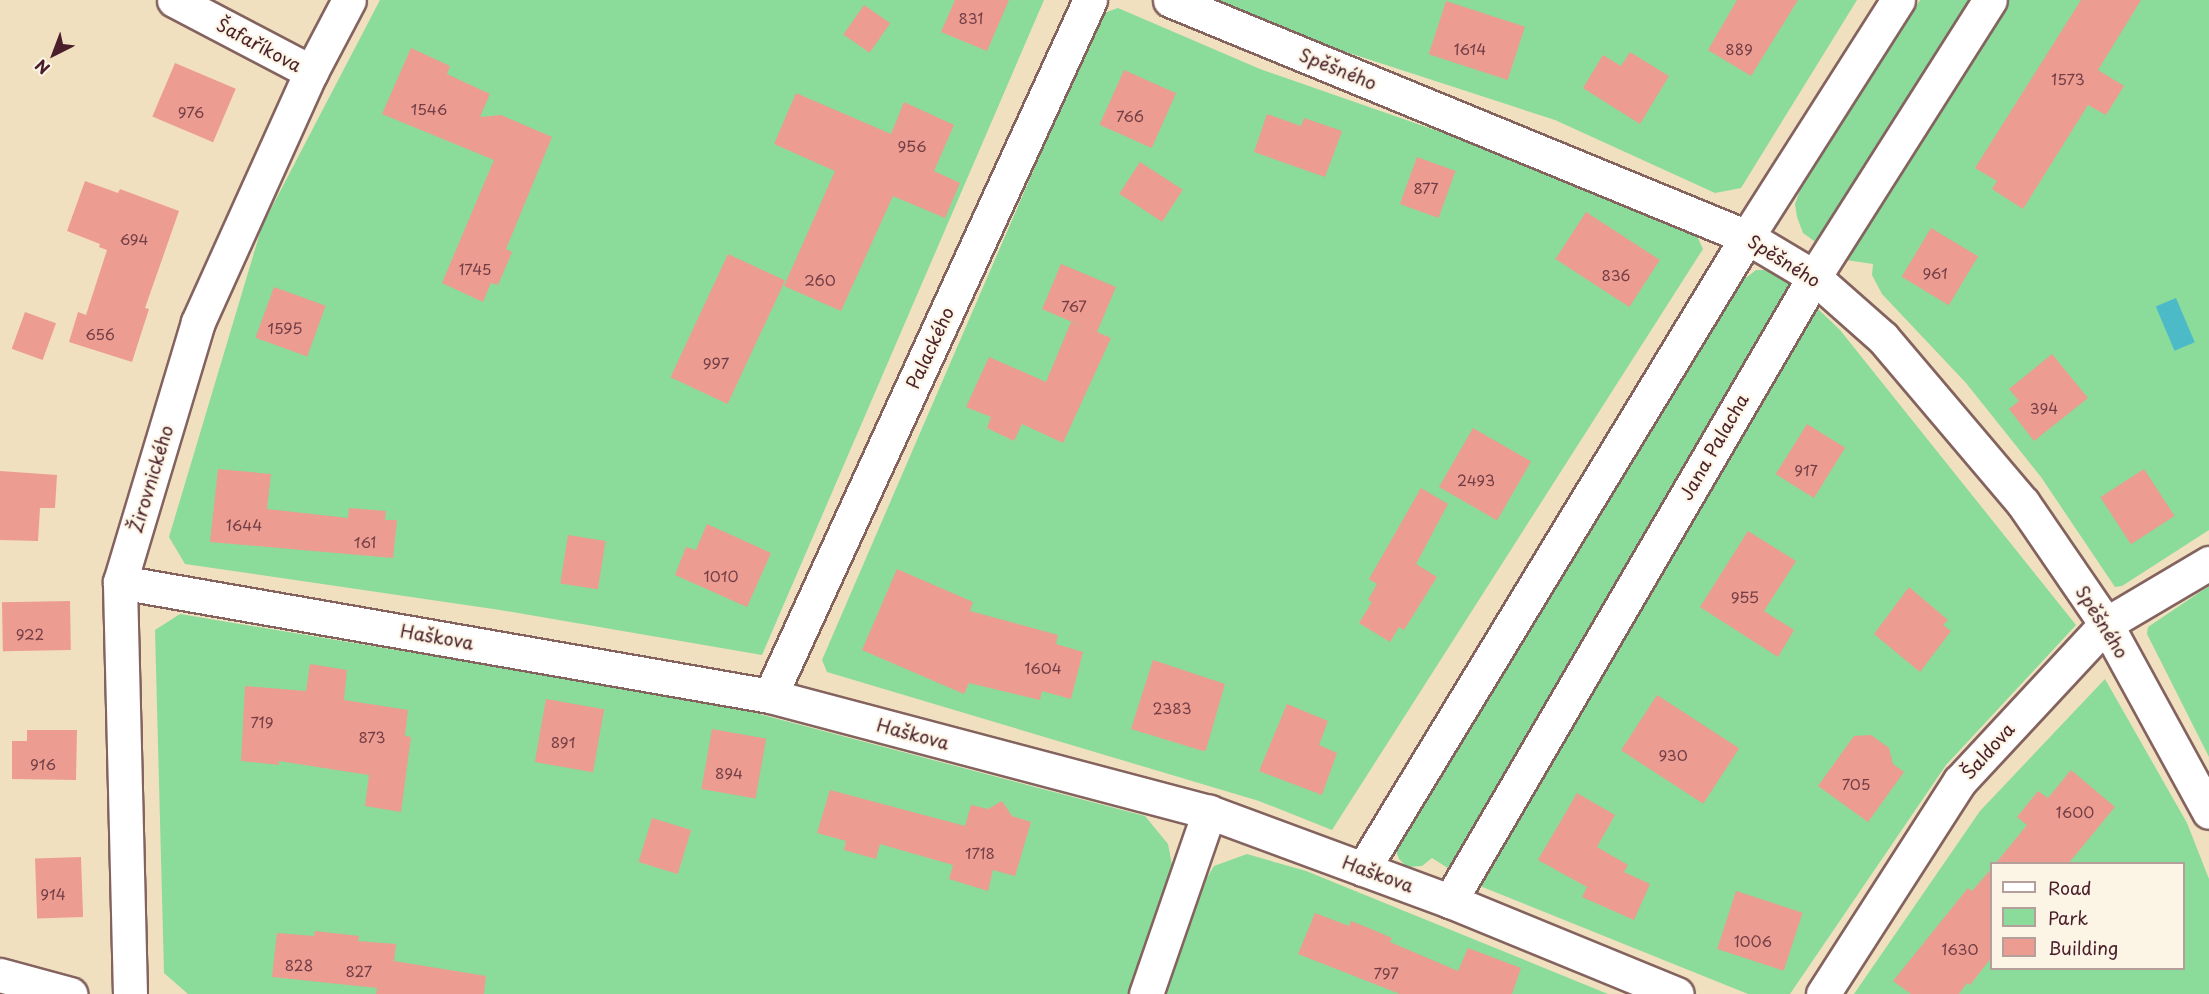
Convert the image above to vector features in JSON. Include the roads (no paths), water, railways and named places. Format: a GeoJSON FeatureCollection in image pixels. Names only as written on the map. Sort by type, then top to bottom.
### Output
{"type":"FeatureCollection","features":[{"type":"Feature","properties":{"kind":"street","name":"Šafaříkova"},"geometry":{"type":"LineString","coordinates":[[174,0],[311,72]]}},
{"type":"Feature","properties":{"kind":"street","name":"Žirovnického"},"geometry":{"type":"LineString","coordinates":[[130,994],[120,582],[198,322],[311,72],[349,0]]}},
{"type":"Feature","properties":{"kind":"street","name":"Palackého"},"geometry":{"type":"LineString","coordinates":[[770,696],[1090,0]]}},
{"type":"Feature","properties":{"kind":"street","name":"Spěšného"},"geometry":{"type":"LineString","coordinates":[[1170,0],[1747,237],[1814,276],[1883,338],[2023,503],[2106,624],[2209,813]]}},
{"type":"Feature","properties":{"kind":"street"},"geometry":{"type":"LineString","coordinates":[[1363,869],[1747,237],[1898,0]]}},
{"type":"Feature","properties":{"kind":"street","name":"Jana Palacha"},"geometry":{"type":"LineString","coordinates":[[1450,901],[1814,276],[1990,0]]}},
{"type":"Feature","properties":{"kind":"street","name":"Šaldova"},"geometry":{"type":"LineString","coordinates":[[1823,994],[1960,781],[2106,624],[2209,563]]}},
{"type":"Feature","properties":{"kind":"street","name":"Haškova"},"geometry":{"type":"LineString","coordinates":[[120,582],[770,696],[1209,812],[1450,901],[1677,994]]}},
{"type":"Feature","properties":{"kind":"street"},"geometry":{"type":"LineString","coordinates":[[1146,994],[1209,812]]}},
{"type":"Feature","properties":{"kind":"street"},"geometry":{"type":"LineString","coordinates":[[0,975],[70,994]]}},
{"type":"Feature","properties":{"kind":"water"},"geometry":{"type":"Polygon","coordinates":[[[2176,298],[2195,342],[2175,351],[2156,307],[2176,298]]]}}]}
